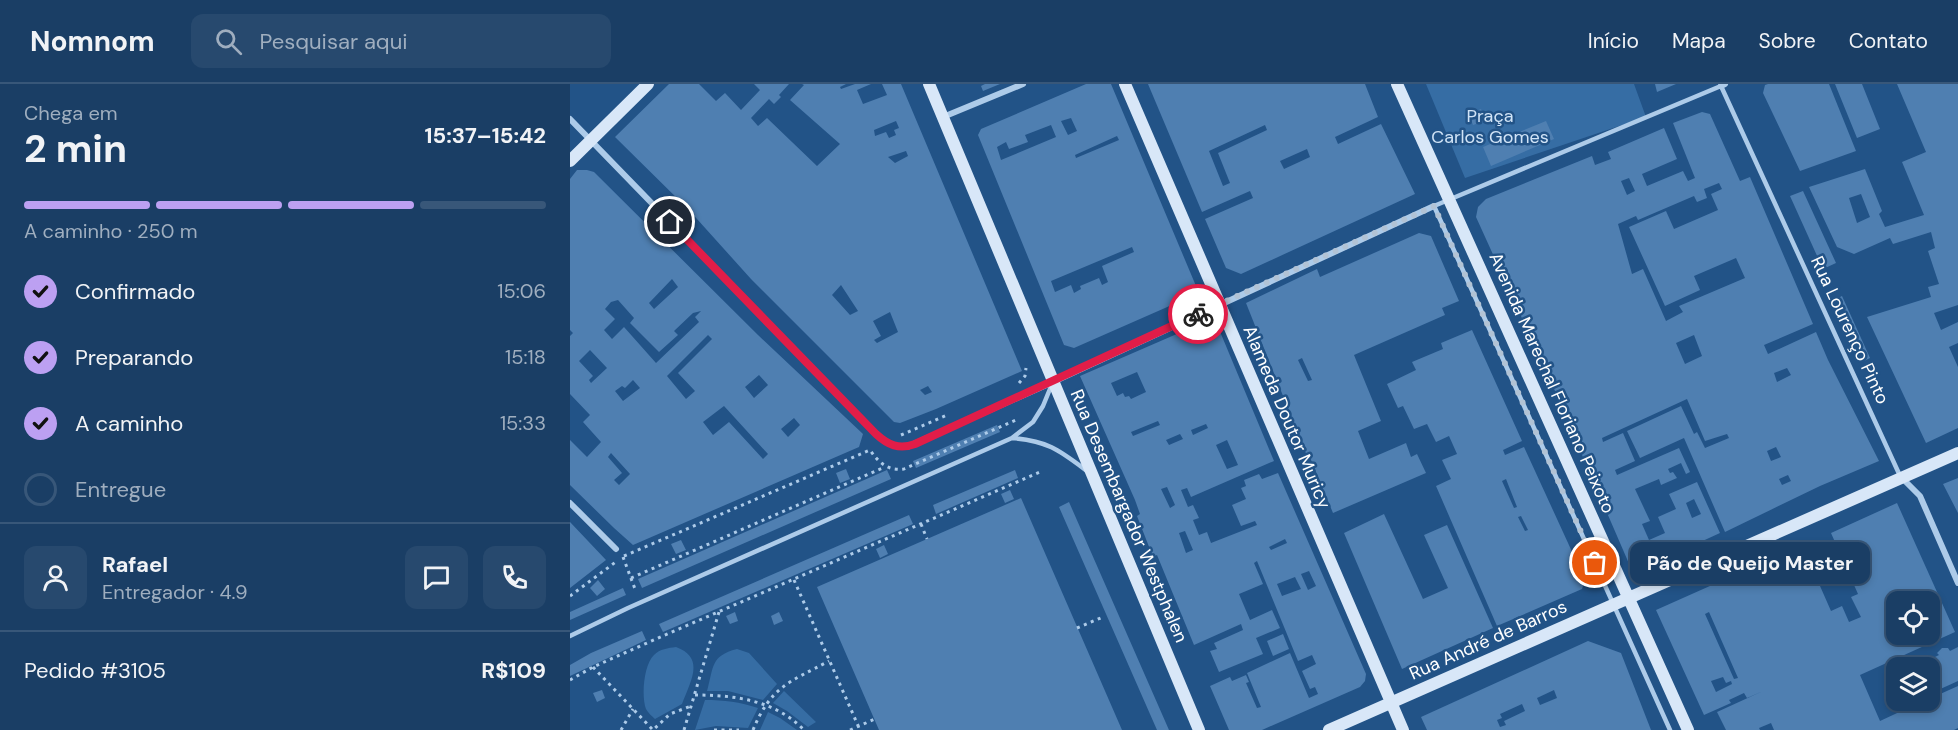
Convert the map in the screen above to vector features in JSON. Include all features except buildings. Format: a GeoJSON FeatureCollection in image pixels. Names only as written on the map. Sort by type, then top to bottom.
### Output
{"type":"FeatureCollection","features":[{"type":"Feature","properties":{"kind":"street"},"geometry":{"type":"LineString","coordinates":[[570,161],[648,84]]}},
{"type":"Feature","properties":{"kind":"street","name":"Rua Desembargador Westphalen"},"geometry":{"type":"LineString","coordinates":[[929,84],[1199,730]]}},
{"type":"Feature","properties":{"kind":"street"},"geometry":{"type":"LineString","coordinates":[[943,117],[1023,84]]}},
{"type":"Feature","properties":{"kind":"street","name":"Alameda Doutor Muricy"},"geometry":{"type":"LineString","coordinates":[[1125,84],[1403,730]]}},
{"type":"Feature","properties":{"kind":"street","name":"Avenida Marechal Floriano Peixoto"},"geometry":{"type":"LineString","coordinates":[[1397,84],[1688,730]]}},
{"type":"Feature","properties":{"kind":"street"},"geometry":{"type":"LineString","coordinates":[[570,119],[876,434],[885,442],[898,447],[915,444],[1053,382],[1434,206]]}},
{"type":"Feature","properties":{"kind":"street","name":"Rua André de Barros"},"geometry":{"type":"LineString","coordinates":[[1329,730],[1958,453]]}},
{"type":"Feature","properties":{"kind":"street","name":"Rua Lourenço Pinto"},"geometry":{"type":"LineString","coordinates":[[1901,478],[1920,496],[1958,583]]}},
{"type":"Feature","properties":{"kind":"street"},"geometry":{"type":"LineString","coordinates":[[570,503],[616,549]]}},
{"type":"Feature","properties":{"kind":"lane"},"geometry":{"type":"LineString","coordinates":[[1670,730],[1434,206],[1723,85]]}},
{"type":"Feature","properties":{"kind":"lane","name":"Rua Lourenço Pinto"},"geometry":{"type":"LineString","coordinates":[[1723,85],[1901,478]]}},
{"type":"Feature","properties":{"kind":"lane"},"geometry":{"type":"LineString","coordinates":[[570,636],[628,608],[1012,438],[1033,422],[1053,382]]}},
{"type":"Feature","properties":{"kind":"lane"},"geometry":{"type":"LineString","coordinates":[[1012,438],[1040,441],[1059,450],[1092,475]]}},
{"type":"Feature","properties":{"kind":"path"},"geometry":{"type":"LineString","coordinates":[[1010,387],[1021,382],[1026,368]]}},
{"type":"Feature","properties":{"kind":"path"},"geometry":{"type":"LineString","coordinates":[[891,439],[956,411]]}},
{"type":"Feature","properties":{"kind":"path"},"geometry":{"type":"LineString","coordinates":[[570,596],[622,557],[870,450],[885,466],[896,470],[904,469],[1019,418]]}},
{"type":"Feature","properties":{"kind":"path"},"geometry":{"type":"LineString","coordinates":[[630,578],[885,466]]}},
{"type":"Feature","properties":{"kind":"path"},"geometry":{"type":"LineString","coordinates":[[570,680],[593,667],[1040,472]]}},
{"type":"Feature","properties":{"kind":"path"},"geometry":{"type":"LineString","coordinates":[[921,524],[927,539]]}},
{"type":"Feature","properties":{"kind":"path"},"geometry":{"type":"LineString","coordinates":[[616,549],[622,557],[635,589]]}},
{"type":"Feature","properties":{"kind":"path"},"geometry":{"type":"LineString","coordinates":[[794,580],[859,728]]}},
{"type":"Feature","properties":{"kind":"path"},"geometry":{"type":"LineString","coordinates":[[684,730],[719,612]]}},
{"type":"Feature","properties":{"kind":"path"},"geometry":{"type":"LineString","coordinates":[[1077,628],[1103,617]]}},
{"type":"Feature","properties":{"kind":"path"},"geometry":{"type":"LineString","coordinates":[[753,730],[765,705],[782,686],[829,661]]}},
{"type":"Feature","properties":{"kind":"path"},"geometry":{"type":"LineString","coordinates":[[593,667],[653,730],[670,714],[691,706]]}},
{"type":"Feature","properties":{"kind":"path"},"geometry":{"type":"LineString","coordinates":[[695,696],[726,695],[746,699],[783,714],[804,730]]}},
{"type":"Feature","properties":{"kind":"path"},"geometry":{"type":"LineString","coordinates":[[621,730],[633,710]]}},
{"type":"Feature","properties":{"kind":"path"},"geometry":{"type":"LineString","coordinates":[[850,730],[875,719]]}},
{"type":"Feature","properties":{"kind":"path"},"geometry":{"type":"LineString","coordinates":[[714,730],[739,730]]}},
{"type":"Feature","properties":{"kind":"green space","name":"Praça Carlos Gomes"},"geometry":{"type":"Polygon","coordinates":[[[1426,84],[1634,84],[1646,117],[1465,178],[1426,84]]]}},
{"type":"Feature","properties":{"kind":"green space"},"geometry":{"type":"Polygon","coordinates":[[[676,647],[691,657],[692,679],[682,704],[655,719],[644,703],[644,680],[648,665],[656,653],[676,647]]]}},
{"type":"Feature","properties":{"kind":"green space"},"geometry":{"type":"Polygon","coordinates":[[[737,649],[749,653],[777,684],[763,700],[728,691],[707,691],[717,659],[737,649]]]}},
{"type":"Feature","properties":{"kind":"green space"},"geometry":{"type":"Polygon","coordinates":[[[784,691],[816,722],[808,727],[773,703],[784,691]]]}},
{"type":"Feature","properties":{"kind":"green space"},"geometry":{"type":"Polygon","coordinates":[[[705,700],[719,700],[758,708],[748,728],[716,726],[695,730],[705,700]]]}},
{"type":"Feature","properties":{"kind":"green space"},"geometry":{"type":"Polygon","coordinates":[[[768,712],[780,718],[797,730],[760,730],[768,712]]]}},
{"type":"Feature","properties":{"kind":"way so far"},"geometry":{"type":"LineString","coordinates":[[1198,314],[1434,206],[1595,563]]}},
{"type":"Feature","properties":{"kind":"place","name":"Pão de Queijo Master"},"geometry":{"type":"Point","coordinates":[1595,563]}},
{"type":"Feature","properties":{"kind":"route"},"geometry":{"type":"LineString","coordinates":[[670,222],[876,434],[885,442],[898,447],[915,444],[1198,314]]}}]}
